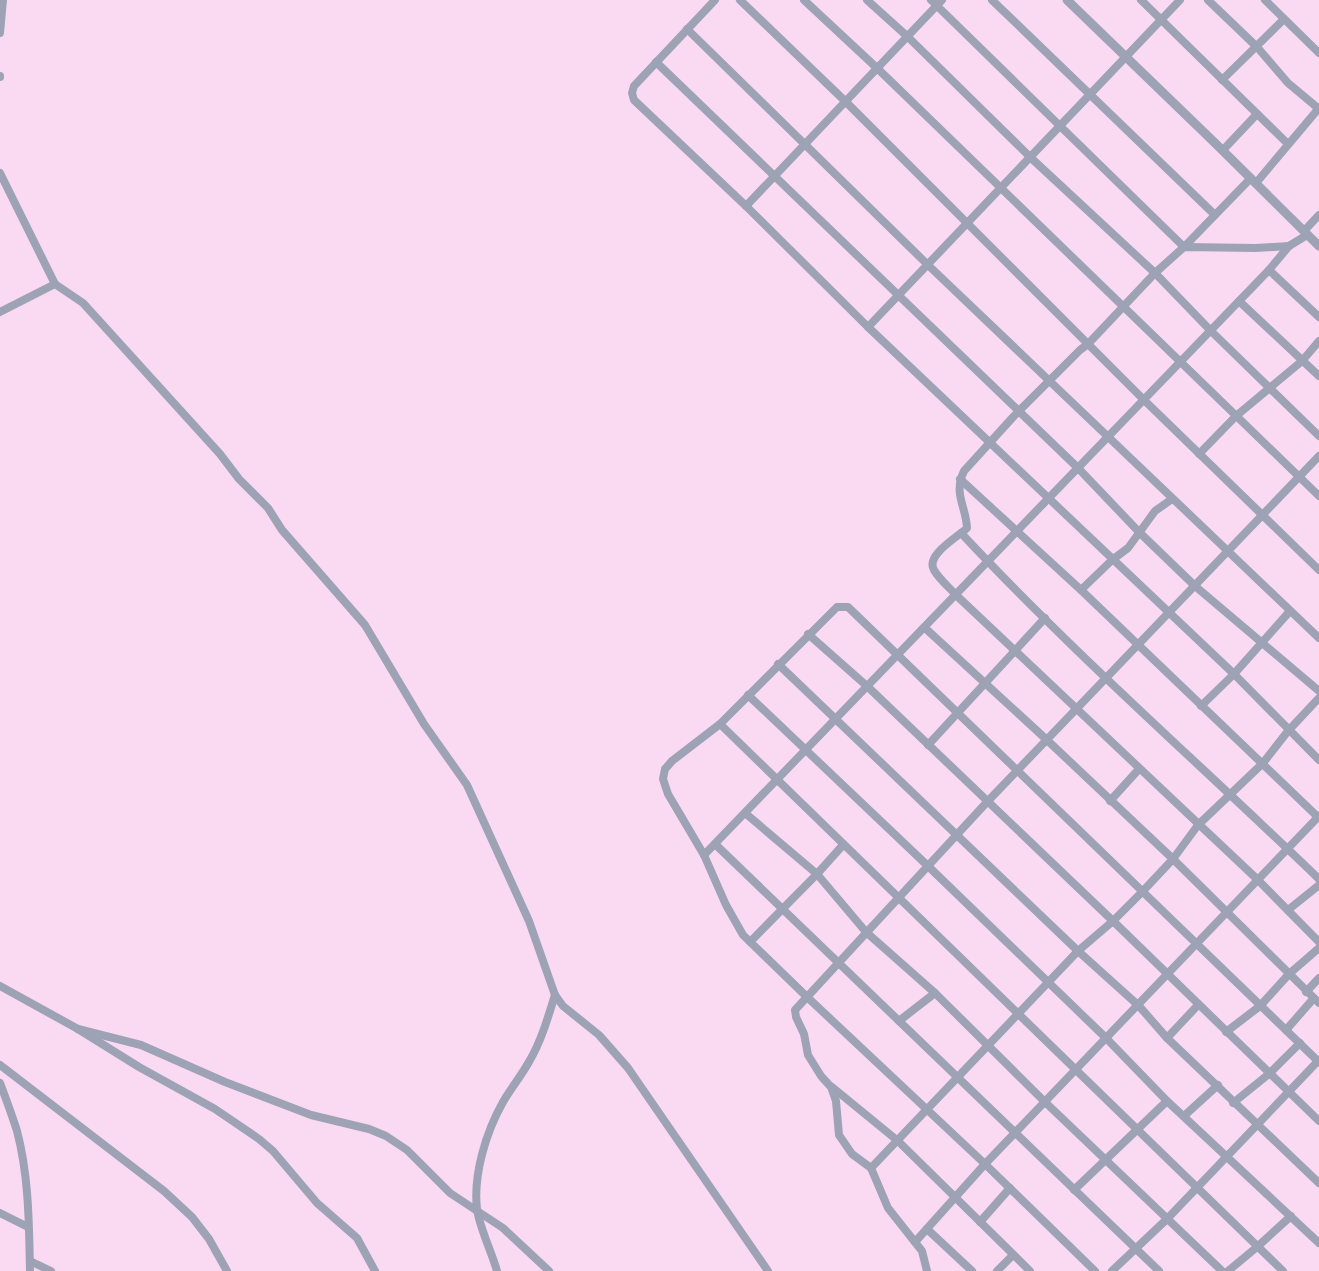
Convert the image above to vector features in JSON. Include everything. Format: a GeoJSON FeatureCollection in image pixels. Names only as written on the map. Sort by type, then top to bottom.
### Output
{"type":"FeatureCollection","features":[{"type":"Feature","properties":{"kind":"street"},"geometry":{"type":"LineString","coordinates":[[0,33],[3,0]]}},
{"type":"Feature","properties":{"kind":"street"},"geometry":{"type":"LineString","coordinates":[[715,0],[634,86],[632,93],[634,100],[1048,500],[1234,674],[1319,760]]}},
{"type":"Feature","properties":{"kind":"street"},"geometry":{"type":"LineString","coordinates":[[740,0],[1319,570]]}},
{"type":"Feature","properties":{"kind":"street"},"geometry":{"type":"LineString","coordinates":[[804,0],[1319,496]]}},
{"type":"Feature","properties":{"kind":"street"},"geometry":{"type":"LineString","coordinates":[[867,0],[1030,157],[1155,273],[1319,436]]}},
{"type":"Feature","properties":{"kind":"street"},"geometry":{"type":"LineString","coordinates":[[992,0],[1215,215]]}},
{"type":"Feature","properties":{"kind":"street"},"geometry":{"type":"LineString","coordinates":[[1067,0],[1319,246]]}},
{"type":"Feature","properties":{"kind":"street"},"geometry":{"type":"LineString","coordinates":[[1141,0],[1288,144]]}},
{"type":"Feature","properties":{"kind":"street"},"geometry":{"type":"LineString","coordinates":[[868,327],[1180,0]]}},
{"type":"Feature","properties":{"kind":"street"},"geometry":{"type":"LineString","coordinates":[[1208,0],[1257,47],[1288,82],[1319,108],[1253,180],[1155,273],[964,471],[960,479],[959,491],[967,528],[946,544],[932,562],[933,569],[956,595],[1258,879],[1319,942]]}},
{"type":"Feature","properties":{"kind":"street"},"geometry":{"type":"LineString","coordinates":[[1265,0],[1319,53]]}},
{"type":"Feature","properties":{"kind":"street"},"geometry":{"type":"LineString","coordinates":[[746,206],[908,37],[937,2],[1184,247],[1289,246]]}},
{"type":"Feature","properties":{"kind":"street"},"geometry":{"type":"LineString","coordinates":[[1222,80],[1284,19]]}},
{"type":"Feature","properties":{"kind":"street"},"geometry":{"type":"LineString","coordinates":[[687,29],[1107,438],[1319,638]]}},
{"type":"Feature","properties":{"kind":"street"},"geometry":{"type":"LineString","coordinates":[[656,62],[1078,468],[1195,586],[1319,692]]}},
{"type":"Feature","properties":{"kind":"street"},"geometry":{"type":"LineString","coordinates":[[1223,150],[1257,114]]}},
{"type":"Feature","properties":{"kind":"street"},"geometry":{"type":"LineString","coordinates":[[0,173],[56,284],[83,303],[220,454],[268,508],[282,530],[365,625],[424,724],[467,785],[529,921],[555,995],[563,1005],[599,1035],[628,1068],[768,1271]]}},
{"type":"Feature","properties":{"kind":"street"},"geometry":{"type":"LineString","coordinates":[[704,855],[1211,331],[1289,246],[1306,233],[1319,215]]}},
{"type":"Feature","properties":{"kind":"street"},"geometry":{"type":"LineString","coordinates":[[1269,270],[1319,317]]}},
{"type":"Feature","properties":{"kind":"street"},"geometry":{"type":"LineString","coordinates":[[0,312],[56,284]]}},
{"type":"Feature","properties":{"kind":"street"},"geometry":{"type":"LineString","coordinates":[[1239,301],[1319,376]]}},
{"type":"Feature","properties":{"kind":"street"},"geometry":{"type":"LineString","coordinates":[[1199,454],[1236,416],[1302,361],[1319,341]]}},
{"type":"Feature","properties":{"kind":"street"},"geometry":{"type":"LineString","coordinates":[[1030,1271],[898,1141],[821,1076],[808,1054],[804,1034],[795,1010],[987,802],[1319,456]]}},
{"type":"Feature","properties":{"kind":"street"},"geometry":{"type":"LineString","coordinates":[[915,1242],[985,1164],[1319,817],[1137,646],[1081,590],[960,479]]}},
{"type":"Feature","properties":{"kind":"street"},"geometry":{"type":"LineString","coordinates":[[1081,590],[1128,548],[1155,511],[1172,499]]}},
{"type":"Feature","properties":{"kind":"street"},"geometry":{"type":"LineString","coordinates":[[961,533],[1107,678],[1319,879]]}},
{"type":"Feature","properties":{"kind":"street"},"geometry":{"type":"LineString","coordinates":[[1095,1271],[927,1108],[743,935],[726,905],[704,855],[668,794],[663,778],[665,769],[672,761],[720,724],[837,607],[848,607],[1319,1061],[1167,1219],[1112,1271]]}},
{"type":"Feature","properties":{"kind":"street"},"geometry":{"type":"LineString","coordinates":[[1200,706],[1234,674],[1290,611]]}},
{"type":"Feature","properties":{"kind":"street"},"geometry":{"type":"LineString","coordinates":[[928,745],[1046,618]]}},
{"type":"Feature","properties":{"kind":"street"},"geometry":{"type":"LineString","coordinates":[[925,628],[1173,859],[1225,913],[1317,1001],[1286,1030]]}},
{"type":"Feature","properties":{"kind":"street"},"geometry":{"type":"LineString","coordinates":[[808,634],[868,687],[1319,1121]]}},
{"type":"Feature","properties":{"kind":"street"},"geometry":{"type":"LineString","coordinates":[[778,664],[1138,1006],[1167,1038],[1218,1085],[1233,1103],[1319,1183]]}},
{"type":"Feature","properties":{"kind":"street"},"geometry":{"type":"LineString","coordinates":[[748,695],[1106,1038],[1167,1101],[1319,1243]]}},
{"type":"Feature","properties":{"kind":"street"},"geometry":{"type":"LineString","coordinates":[[871,1168],[1078,951],[1143,891],[1173,859],[1198,825],[1263,763],[1288,731],[1319,698]]}},
{"type":"Feature","properties":{"kind":"street"},"geometry":{"type":"LineString","coordinates":[[720,724],[1283,1271]]}},
{"type":"Feature","properties":{"kind":"street"},"geometry":{"type":"LineString","coordinates":[[1110,801],[1139,769]]}},
{"type":"Feature","properties":{"kind":"street"},"geometry":{"type":"LineString","coordinates":[[745,813],[816,874],[866,932],[935,993],[987,1046],[1222,1271]]}},
{"type":"Feature","properties":{"kind":"street"},"geometry":{"type":"LineString","coordinates":[[716,844],[958,1076],[1014,1134],[1159,1271]]}},
{"type":"Feature","properties":{"kind":"street"},"geometry":{"type":"LineString","coordinates":[[750,942],[843,845]]}},
{"type":"Feature","properties":{"kind":"street"},"geometry":{"type":"LineString","coordinates":[[1288,910],[1319,885]]}},
{"type":"Feature","properties":{"kind":"street"},"geometry":{"type":"LineString","coordinates":[[1226,1032],[1260,1005],[1289,974],[1319,948]]}},
{"type":"Feature","properties":{"kind":"street"},"geometry":{"type":"LineString","coordinates":[[1306,992],[1319,978]]}},
{"type":"Feature","properties":{"kind":"street"},"geometry":{"type":"LineString","coordinates":[[0,986],[215,1109],[259,1139],[317,1203],[357,1238],[375,1271]]}},
{"type":"Feature","properties":{"kind":"street"},"geometry":{"type":"LineString","coordinates":[[899,1021],[935,993]]}},
{"type":"Feature","properties":{"kind":"street"},"geometry":{"type":"LineString","coordinates":[[497,1271],[477,1210],[478,1176],[483,1151],[503,1101],[534,1053],[555,995]]}},
{"type":"Feature","properties":{"kind":"street"},"geometry":{"type":"LineString","coordinates":[[1167,1038],[1198,1005]]}},
{"type":"Feature","properties":{"kind":"street"},"geometry":{"type":"LineString","coordinates":[[78,1029],[141,1045],[225,1082],[311,1115],[369,1129],[386,1136],[406,1150],[450,1193],[503,1228],[549,1271]]}},
{"type":"Feature","properties":{"kind":"street"},"geometry":{"type":"LineString","coordinates":[[1233,1103],[1270,1073],[1300,1042]]}},
{"type":"Feature","properties":{"kind":"street"},"geometry":{"type":"LineString","coordinates":[[0,1065],[164,1191],[192,1217],[209,1239],[227,1271]]}},
{"type":"Feature","properties":{"kind":"street"},"geometry":{"type":"LineString","coordinates":[[0,1083],[17,1131],[23,1162],[30,1271]]}},
{"type":"Feature","properties":{"kind":"street"},"geometry":{"type":"LineString","coordinates":[[1184,1116],[1218,1085]]}},
{"type":"Feature","properties":{"kind":"street"},"geometry":{"type":"LineString","coordinates":[[831,1086],[836,1101],[836,1125],[839,1135],[852,1154],[871,1168],[888,1208],[925,1258],[927,1271]]}},
{"type":"Feature","properties":{"kind":"street"},"geometry":{"type":"LineString","coordinates":[[1074,1190],[1167,1101]]}},
{"type":"Feature","properties":{"kind":"street"},"geometry":{"type":"LineString","coordinates":[[980,1222],[1010,1188]]}},
{"type":"Feature","properties":{"kind":"street"},"geometry":{"type":"LineString","coordinates":[[0,1213],[28,1227]]}},
{"type":"Feature","properties":{"kind":"street"},"geometry":{"type":"LineString","coordinates":[[1228,1271],[1291,1216]]}},
{"type":"Feature","properties":{"kind":"street"},"geometry":{"type":"LineString","coordinates":[[927,1229],[972,1271]]}},
{"type":"Feature","properties":{"kind":"street"},"geometry":{"type":"LineString","coordinates":[[998,1271],[1013,1255]]}},
{"type":"Feature","properties":{"kind":"street"},"geometry":{"type":"LineString","coordinates":[[30,1261],[51,1271]]}}]}
